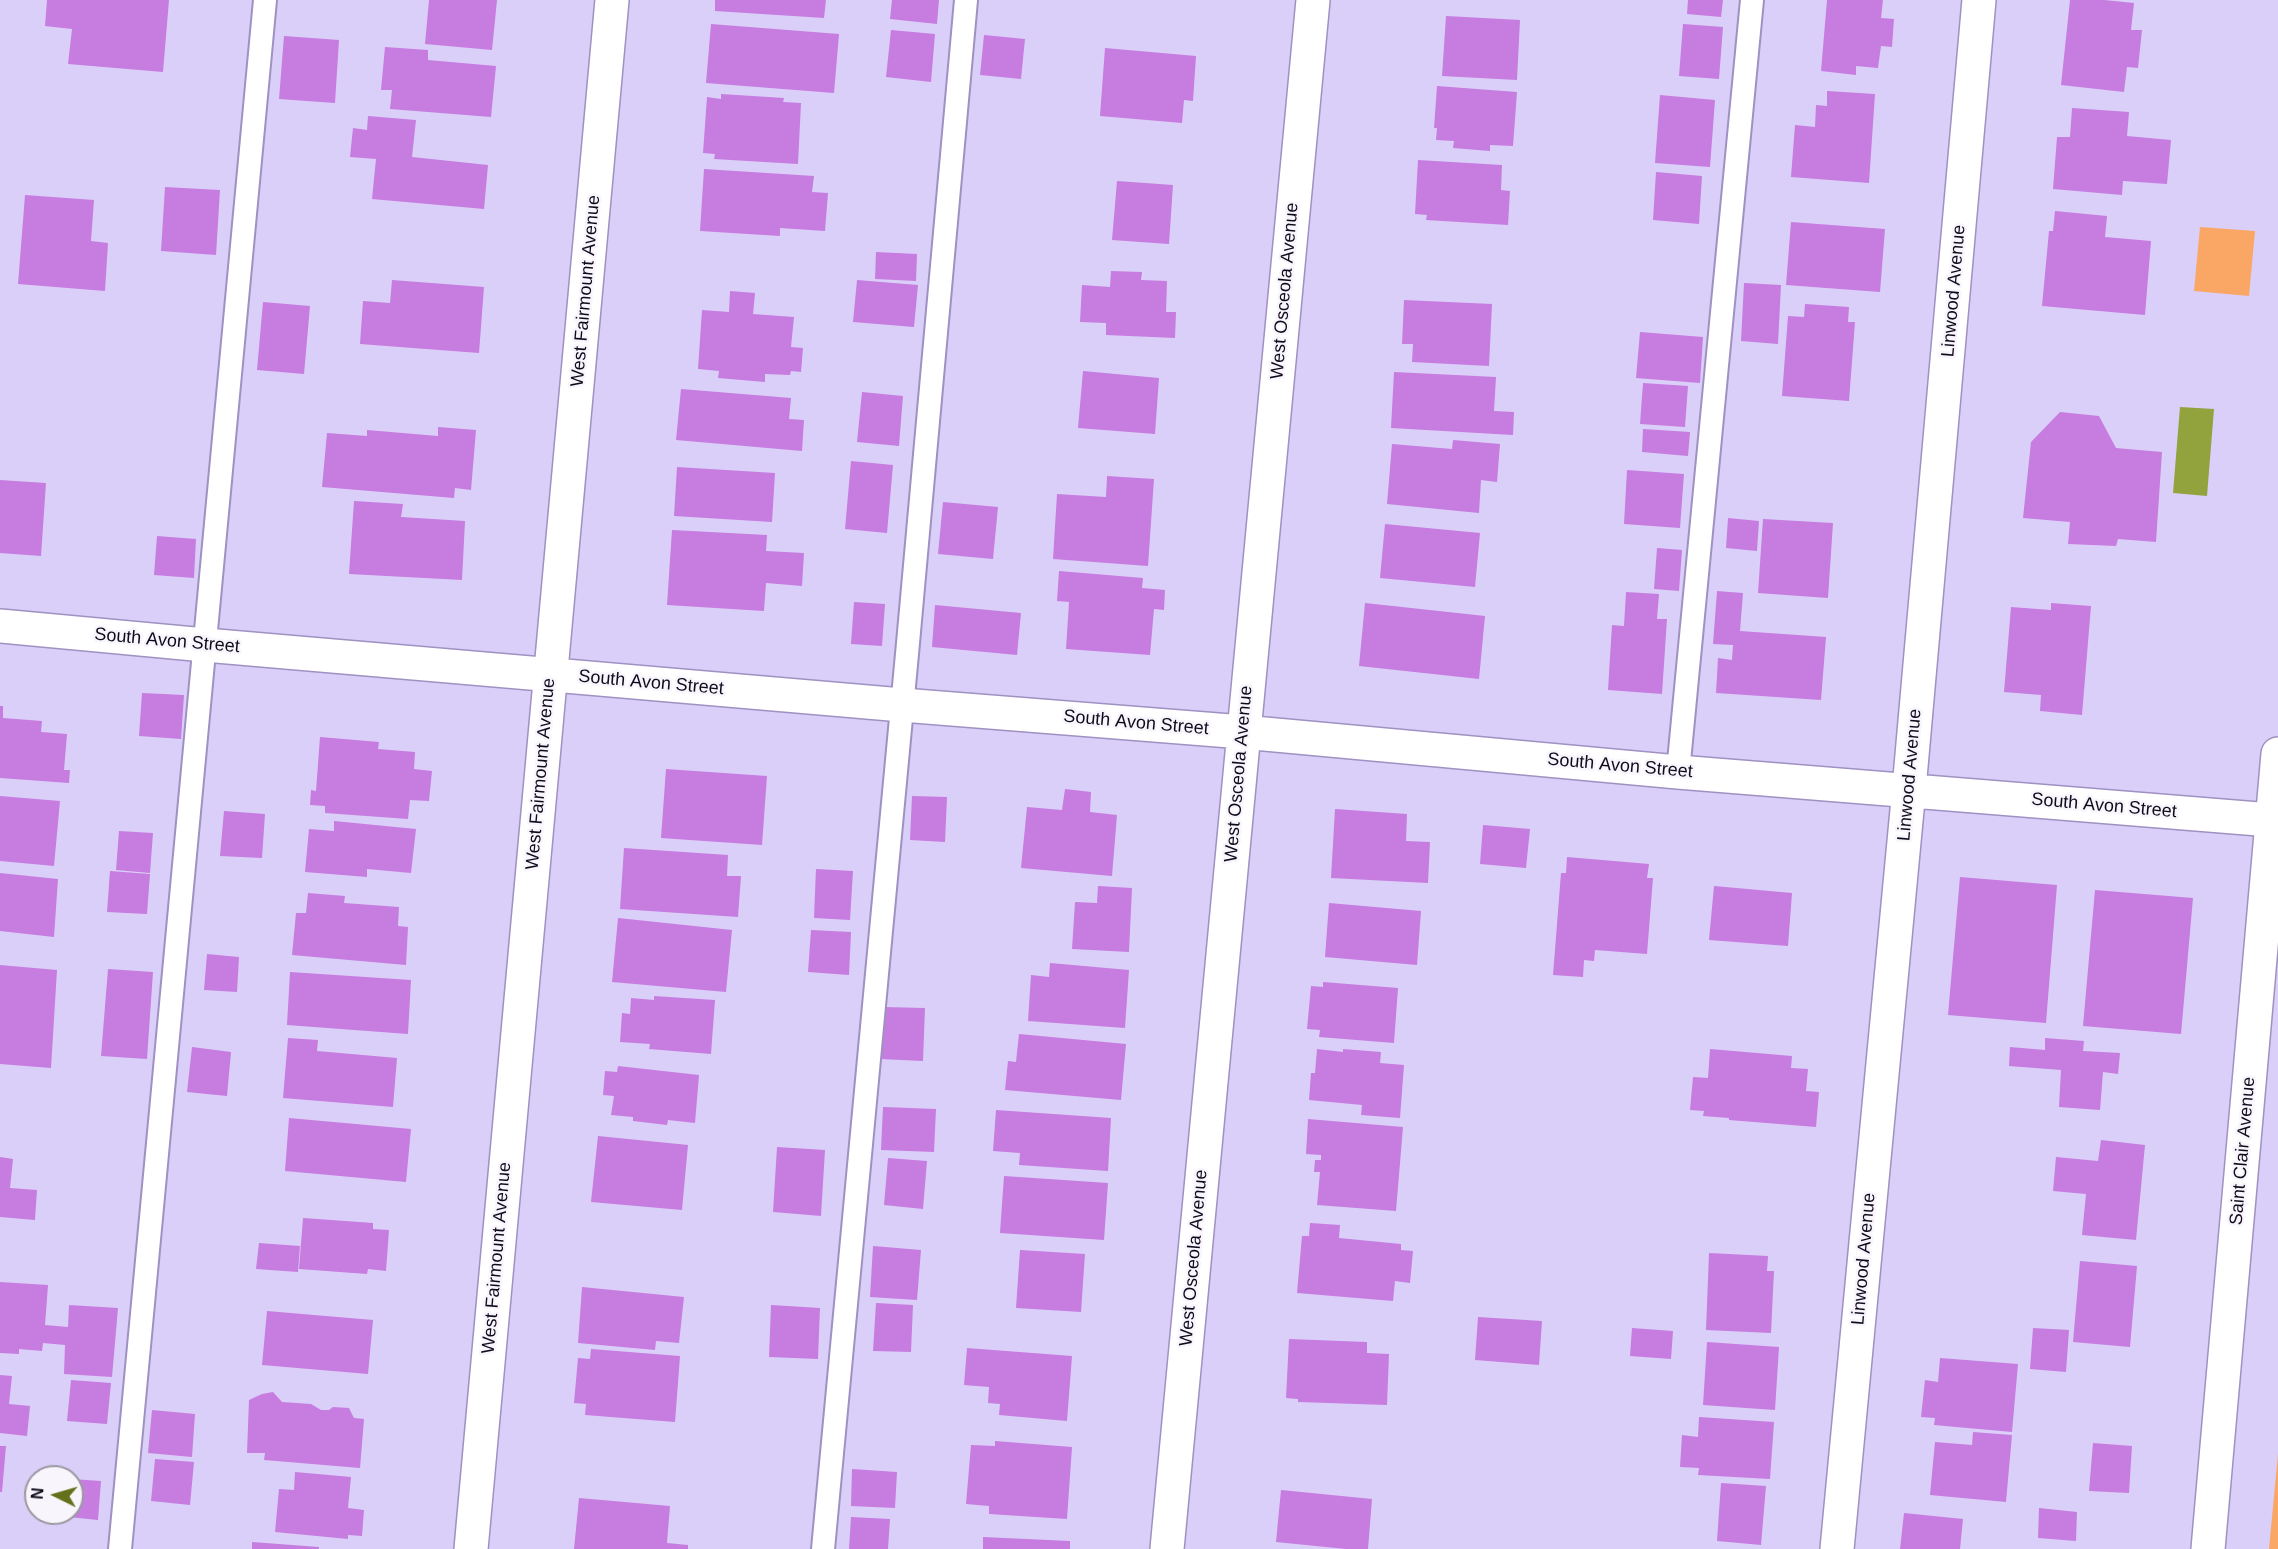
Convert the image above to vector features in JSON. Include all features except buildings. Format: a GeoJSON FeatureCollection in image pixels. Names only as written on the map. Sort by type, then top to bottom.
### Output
{"type":"FeatureCollection","features":[{"type":"Feature","properties":{"kind":"street","name":"West Fairmount Avenue"},"geometry":{"type":"LineString","coordinates":[[471,1549],[612,0]]}},
{"type":"Feature","properties":{"kind":"street","name":"West Osceola Avenue"},"geometry":{"type":"LineString","coordinates":[[1167,1549],[1313,0]]}},
{"type":"Feature","properties":{"kind":"street","name":"Linwood Avenue"},"geometry":{"type":"LineString","coordinates":[[1837,1549],[1910,789],[1979,0]]}},
{"type":"Feature","properties":{"kind":"street","name":"South Avon Street"},"geometry":{"type":"LineString","coordinates":[[0,626],[902,705],[1243,732],[1678,772],[2271,820]]}},
{"type":"Feature","properties":{"kind":"street","name":"Saint Clair Avenue"},"geometry":{"type":"LineString","coordinates":[[2208,1549],[2278,754]]}},
{"type":"Feature","properties":{"kind":"lane"},"geometry":{"type":"LineString","coordinates":[[120,1549],[265,0]]}},
{"type":"Feature","properties":{"kind":"lane"},"geometry":{"type":"LineString","coordinates":[[823,1549],[966,0]]}},
{"type":"Feature","properties":{"kind":"lane"},"geometry":{"type":"LineString","coordinates":[[1678,772],[1752,0]]}},
{"type":"Feature","properties":{"kind":"shaded area"},"geometry":{"type":"Polygon","coordinates":[[[2200,227],[2255,231],[2249,296],[2194,291],[2200,227]]]}},
{"type":"Feature","properties":{"kind":"shaded area"},"geometry":{"type":"Polygon","coordinates":[[[2180,407],[2214,409],[2207,496],[2173,493],[2180,407]]]}},
{"type":"Feature","properties":{"kind":"shaded area"},"geometry":{"type":"Polygon","coordinates":[[[2278,1454],[2278,1549],[2269,1549],[2278,1454]]]}}]}
